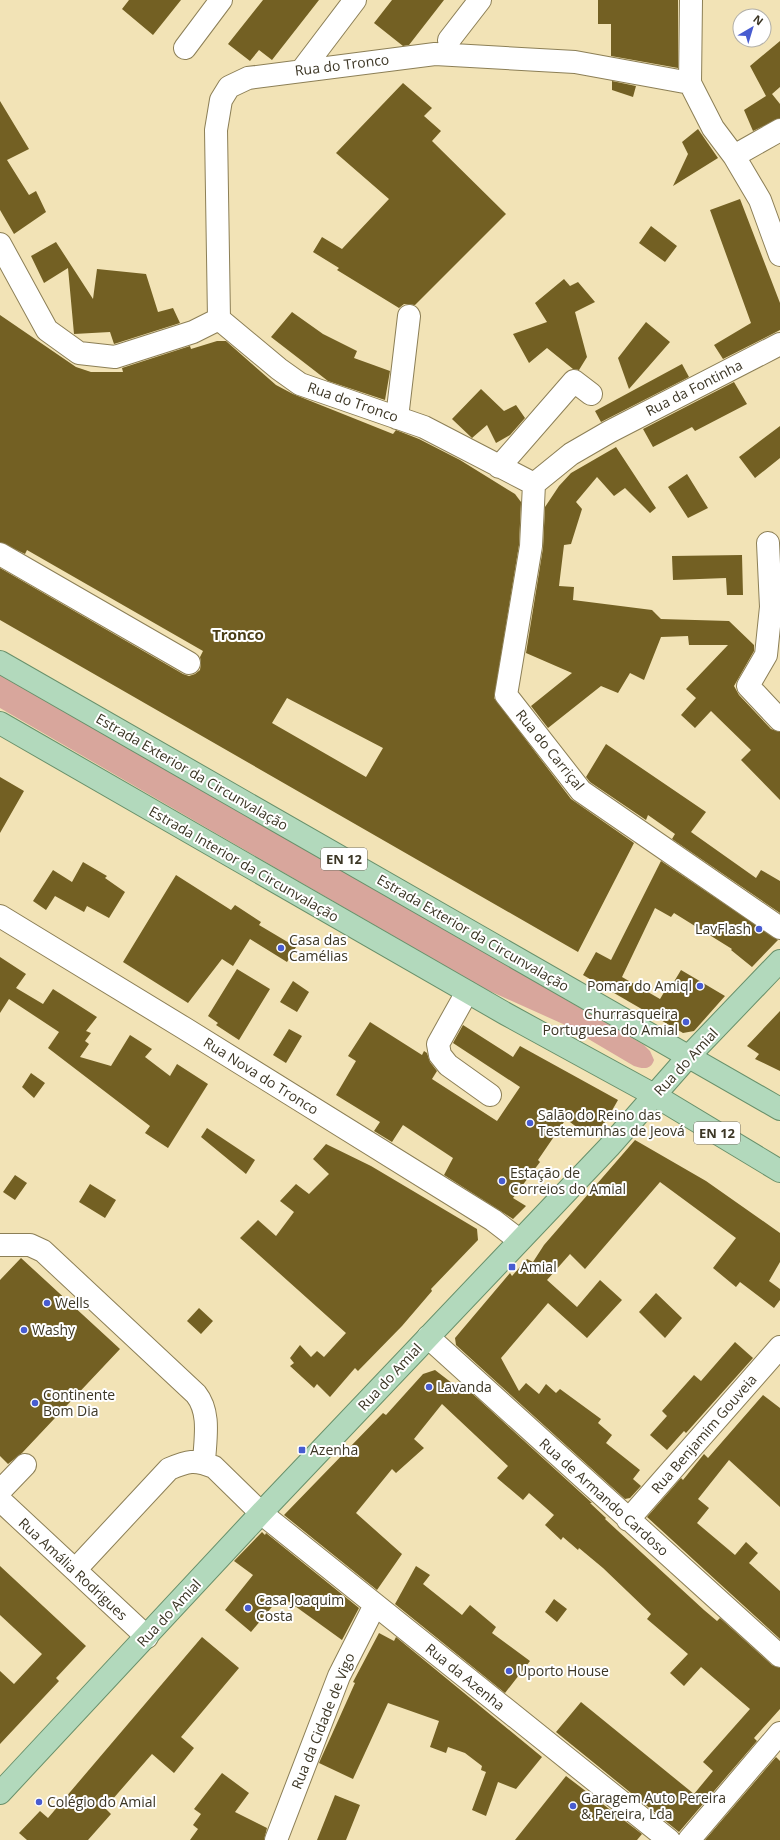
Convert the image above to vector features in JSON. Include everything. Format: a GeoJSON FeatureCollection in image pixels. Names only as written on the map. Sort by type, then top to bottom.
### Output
{"type":"FeatureCollection","features":[{"type":"Feature","properties":{"kind":"main road","name":"Estrada Exterior da Circunvalação"},"geometry":{"type":"LineString","coordinates":[[0,662],[780,1109]]}},
{"type":"Feature","properties":{"kind":"main road","name":"Estrada Interior da Circunvalação"},"geometry":{"type":"LineString","coordinates":[[0,723],[467,992],[654,1096],[780,1171]]}},
{"type":"Feature","properties":{"kind":"main road","name":"Rua do Amial"},"geometry":{"type":"LineString","coordinates":[[0,1793],[261,1513],[609,1147],[688,1057],[780,961]]}},
{"type":"Feature","properties":{"kind":"street"},"geometry":{"type":"LineString","coordinates":[[185,48],[221,0]]}},
{"type":"Feature","properties":{"kind":"street"},"geometry":{"type":"LineString","coordinates":[[302,70],[355,0]]}},
{"type":"Feature","properties":{"kind":"street"},"geometry":{"type":"LineString","coordinates":[[449,40],[480,0]]}},
{"type":"Feature","properties":{"kind":"street"},"geometry":{"type":"LineString","coordinates":[[691,0],[690,83],[713,128],[734,156],[760,200],[780,255]]}},
{"type":"Feature","properties":{"kind":"street","name":"Rua do Tronco"},"geometry":{"type":"LineString","coordinates":[[534,484],[424,427],[300,384],[279,369],[219,319],[216,130],[221,100],[229,87],[248,78],[435,54],[575,62],[690,83]]}},
{"type":"Feature","properties":{"kind":"street"},"geometry":{"type":"LineString","coordinates":[[734,156],[780,130]]}},
{"type":"Feature","properties":{"kind":"street"},"geometry":{"type":"LineString","coordinates":[[0,244],[46,330],[79,353],[115,357],[193,332],[219,319]]}},
{"type":"Feature","properties":{"kind":"street"},"geometry":{"type":"LineString","coordinates":[[397,418],[409,316]]}},
{"type":"Feature","properties":{"kind":"street","name":"Rua da Fontinha"},"geometry":{"type":"LineString","coordinates":[[534,484],[571,454],[609,432],[780,344]]}},
{"type":"Feature","properties":{"kind":"street"},"geometry":{"type":"LineString","coordinates":[[499,467],[574,381],[591,394]]}},
{"type":"Feature","properties":{"kind":"street","name":"Rua do Carriçal"},"geometry":{"type":"LineString","coordinates":[[534,484],[530,549],[506,695],[581,791],[780,928]]}},
{"type":"Feature","properties":{"kind":"street"},"geometry":{"type":"LineString","coordinates":[[768,543],[771,607],[766,655],[748,686],[780,720]]}},
{"type":"Feature","properties":{"kind":"street"},"geometry":{"type":"LineString","coordinates":[[0,554],[189,663]]}},
{"type":"Feature","properties":{"kind":"street","name":"Rua Nova do Tronco"},"geometry":{"type":"LineString","coordinates":[[0,916],[184,1028],[493,1220],[519,1240]]}},
{"type":"Feature","properties":{"kind":"street"},"geometry":{"type":"LineString","coordinates":[[467,992],[438,1044],[440,1055],[448,1065],[490,1095]]}},
{"type":"Feature","properties":{"kind":"street"},"geometry":{"type":"LineString","coordinates":[[0,1245],[30,1245],[43,1251],[196,1394],[203,1402],[206,1413],[204,1463],[188,1461],[169,1469],[75,1570]]}},
{"type":"Feature","properties":{"kind":"street"},"geometry":{"type":"LineString","coordinates":[[45,1269],[97,1319],[128,1330]]}},
{"type":"Feature","properties":{"kind":"street","name":"Rua de Armando Cardoso"},"geometry":{"type":"LineString","coordinates":[[428,1337],[628,1520],[780,1656]]}},
{"type":"Feature","properties":{"kind":"street","name":"Rua Benjamim Gouveia"},"geometry":{"type":"LineString","coordinates":[[628,1520],[780,1347]]}},
{"type":"Feature","properties":{"kind":"street","name":"Rua da Azenha"},"geometry":{"type":"LineString","coordinates":[[204,1463],[214,1467],[261,1513],[662,1838]]}},
{"type":"Feature","properties":{"kind":"street"},"geometry":{"type":"LineString","coordinates":[[0,1491],[25,1465]]}},
{"type":"Feature","properties":{"kind":"street","name":"Rua Amália Rodrigues"},"geometry":{"type":"LineString","coordinates":[[0,1500],[147,1637]]}},
{"type":"Feature","properties":{"kind":"street","name":"Rua da Cidade de Vigo"},"geometry":{"type":"LineString","coordinates":[[276,1840],[339,1676],[375,1605]]}},
{"type":"Feature","properties":{"kind":"street"},"geometry":{"type":"LineString","coordinates":[[689,1840],[780,1733]]}},
{"type":"Feature","properties":{"kind":"shaded area"},"geometry":{"type":"Polygon","coordinates":[[[0,672],[644,1045],[650,1051],[654,1060],[653,1063],[651,1066],[646,1068],[634,1066],[563,1024],[483,988],[0,708],[0,672]]]}},
{"type":"Feature","properties":{"kind":"building"},"geometry":{"type":"Polygon","coordinates":[[[129,0],[181,0],[153,35],[122,9],[129,0]]]}},
{"type":"Feature","properties":{"kind":"building"},"geometry":{"type":"Polygon","coordinates":[[[263,0],[319,0],[272,60],[259,50],[250,61],[228,44],[263,0]]]}},
{"type":"Feature","properties":{"kind":"building"},"geometry":{"type":"Polygon","coordinates":[[[392,0],[444,0],[409,45],[403,46],[374,23],[392,0]]]}},
{"type":"Feature","properties":{"kind":"building"},"geometry":{"type":"Polygon","coordinates":[[[598,0],[678,0],[678,68],[611,56],[611,24],[598,24],[598,0]]]}},
{"type":"Feature","properties":{"kind":"building"},"geometry":{"type":"Polygon","coordinates":[[[780,41],[780,87],[772,94],[780,104],[780,118],[753,131],[744,110],[766,96],[750,66],[780,41]]]}},
{"type":"Feature","properties":{"kind":"building"},"geometry":{"type":"Polygon","coordinates":[[[612,81],[636,86],[633,97],[612,90],[612,81]]]}},
{"type":"Feature","properties":{"kind":"building"},"geometry":{"type":"Polygon","coordinates":[[[403,83],[432,108],[424,116],[441,131],[432,141],[506,214],[415,305],[404,304],[399,308],[337,270],[339,268],[313,252],[322,237],[342,249],[389,199],[336,153],[403,83]]]}},
{"type":"Feature","properties":{"kind":"building"},"geometry":{"type":"Polygon","coordinates":[[[0,101],[29,149],[7,160],[29,195],[36,191],[46,212],[14,234],[0,210],[0,101]]]}},
{"type":"Feature","properties":{"kind":"building"},"geometry":{"type":"Polygon","coordinates":[[[698,129],[718,158],[673,186],[688,154],[682,142],[698,129]]]}},
{"type":"Feature","properties":{"kind":"building"},"geometry":{"type":"Polygon","coordinates":[[[740,199],[780,303],[780,330],[723,359],[714,345],[751,323],[710,210],[740,199]]]}},
{"type":"Feature","properties":{"kind":"building"},"geometry":{"type":"Polygon","coordinates":[[[651,226],[677,246],[665,262],[639,243],[651,226]]]}},
{"type":"Feature","properties":{"kind":"building"},"geometry":{"type":"Polygon","coordinates":[[[56,242],[93,299],[97,269],[146,274],[158,312],[173,308],[180,323],[114,344],[110,332],[74,334],[68,268],[44,283],[31,256],[56,242]]]}},
{"type":"Feature","properties":{"kind":"building"},"geometry":{"type":"Polygon","coordinates":[[[564,279],[570,286],[578,282],[595,302],[575,312],[587,357],[579,370],[573,369],[547,348],[529,363],[513,334],[547,322],[535,303],[564,279]]]}},
{"type":"Feature","properties":{"kind":"building"},"geometry":{"type":"Polygon","coordinates":[[[292,312],[323,334],[357,351],[354,358],[390,371],[385,400],[328,381],[271,337],[292,312]]]}},
{"type":"Feature","properties":{"kind":"building"},"geometry":{"type":"Polygon","coordinates":[[[0,315],[76,367],[91,372],[123,372],[122,368],[190,346],[191,349],[217,341],[226,341],[276,385],[293,394],[393,434],[396,430],[419,439],[460,460],[515,494],[521,502],[519,545],[494,698],[571,799],[634,843],[578,952],[0,620],[0,568],[183,674],[189,676],[200,670],[200,657],[203,651],[27,550],[25,554],[0,542],[0,315]],[[287,698],[272,723],[366,777],[383,748],[287,698]]]}},
{"type":"Feature","properties":{"kind":"building"},"geometry":{"type":"Polygon","coordinates":[[[646,322],[670,342],[629,389],[618,358],[646,322]]]}},
{"type":"Feature","properties":{"kind":"building"},"geometry":{"type":"Polygon","coordinates":[[[682,364],[689,377],[601,422],[595,411],[682,364]]]}},
{"type":"Feature","properties":{"kind":"building"},"geometry":{"type":"Polygon","coordinates":[[[734,382],[747,404],[695,431],[692,427],[653,447],[643,429],[734,382]]]}},
{"type":"Feature","properties":{"kind":"building"},"geometry":{"type":"Polygon","coordinates":[[[481,389],[504,411],[516,405],[525,418],[510,435],[496,443],[487,425],[472,438],[452,419],[481,389]]]}},
{"type":"Feature","properties":{"kind":"building"},"geometry":{"type":"Polygon","coordinates":[[[780,426],[780,458],[755,478],[739,457],[780,426]]]}},
{"type":"Feature","properties":{"kind":"building"},"geometry":{"type":"Polygon","coordinates":[[[616,447],[656,508],[650,513],[625,488],[614,496],[597,477],[576,502],[582,509],[571,544],[564,545],[559,586],[574,587],[573,600],[652,610],[661,619],[729,621],[754,645],[754,651],[734,686],[739,695],[771,729],[780,732],[780,800],[741,760],[751,750],[711,711],[695,728],[681,715],[696,698],[686,689],[728,645],[689,645],[688,636],[661,637],[644,680],[630,673],[618,693],[601,686],[548,728],[531,706],[572,673],[526,653],[543,548],[545,507],[559,486],[571,473],[616,447]]]}},
{"type":"Feature","properties":{"kind":"building"},"geometry":{"type":"Polygon","coordinates":[[[687,474],[708,508],[688,518],[668,487],[687,474]]]}},
{"type":"Feature","properties":{"kind":"building"},"geometry":{"type":"Polygon","coordinates":[[[742,555],[743,595],[727,595],[726,578],[673,580],[672,556],[742,555]]]}},
{"type":"Feature","properties":{"kind":"building"},"geometry":{"type":"Polygon","coordinates":[[[606,744],[706,812],[691,832],[756,878],[761,870],[780,881],[780,913],[672,839],[675,834],[648,815],[646,820],[590,782],[586,777],[606,744]]]}},
{"type":"Feature","properties":{"kind":"building"},"geometry":{"type":"Polygon","coordinates":[[[0,777],[24,791],[0,833],[0,777]]]}},
{"type":"Feature","properties":{"kind":"building"},"geometry":{"type":"Polygon","coordinates":[[[661,861],[778,940],[752,967],[731,950],[732,949],[674,913],[671,917],[655,908],[622,977],[660,999],[669,984],[672,985],[681,970],[725,996],[694,1031],[683,1033],[583,975],[596,952],[611,960],[661,861]]]}},
{"type":"Feature","properties":{"kind":"building"},"geometry":{"type":"Polygon","coordinates":[[[83,862],[107,876],[105,878],[125,892],[109,918],[87,906],[84,912],[55,896],[46,910],[33,901],[53,870],[72,882],[83,862]]]}},
{"type":"Feature","properties":{"kind":"building"},"geometry":{"type":"Polygon","coordinates":[[[176,875],[231,910],[235,905],[261,922],[259,925],[296,947],[287,962],[250,939],[233,966],[222,959],[188,1003],[123,962],[176,875]]]}},
{"type":"Feature","properties":{"kind":"building"},"geometry":{"type":"Polygon","coordinates":[[[0,957],[26,974],[16,988],[43,1004],[53,989],[97,1017],[86,1031],[91,1033],[85,1041],[89,1044],[80,1057],[111,1066],[130,1035],[152,1049],[145,1057],[170,1076],[177,1064],[208,1084],[168,1148],[145,1133],[150,1126],[48,1048],[59,1032],[9,999],[0,1013],[0,957]]]}},
{"type":"Feature","properties":{"kind":"building"},"geometry":{"type":"Polygon","coordinates":[[[237,969],[270,989],[239,1040],[216,1025],[218,1023],[208,1016],[237,969]]]}},
{"type":"Feature","properties":{"kind":"building"},"geometry":{"type":"Polygon","coordinates":[[[293,981],[309,992],[297,1012],[280,1002],[293,981]]]}},
{"type":"Feature","properties":{"kind":"building"},"geometry":{"type":"Polygon","coordinates":[[[780,1011],[780,1071],[755,1059],[759,1054],[747,1046],[780,1011]]]}},
{"type":"Feature","properties":{"kind":"building"},"geometry":{"type":"Polygon","coordinates":[[[370,1022],[422,1055],[424,1051],[427,1053],[430,1062],[437,1071],[432,1079],[497,1121],[520,1087],[453,1043],[463,1025],[513,1057],[520,1046],[618,1100],[606,1121],[591,1138],[566,1119],[538,1160],[540,1162],[513,1198],[526,1206],[513,1219],[444,1175],[453,1158],[403,1125],[392,1142],[374,1131],[380,1122],[336,1095],[356,1061],[348,1056],[370,1022]]]}},
{"type":"Feature","properties":{"kind":"building"},"geometry":{"type":"Polygon","coordinates":[[[289,1029],[302,1036],[286,1063],[273,1055],[289,1029]]]}},
{"type":"Feature","properties":{"kind":"building"},"geometry":{"type":"Polygon","coordinates":[[[31,1073],[45,1083],[34,1098],[22,1087],[31,1073]]]}},
{"type":"Feature","properties":{"kind":"building"},"geometry":{"type":"Polygon","coordinates":[[[207,1128],[255,1160],[246,1174],[201,1137],[207,1128]]]}},
{"type":"Feature","properties":{"kind":"building"},"geometry":{"type":"Polygon","coordinates":[[[635,1140],[706,1181],[780,1233],[780,1262],[769,1281],[780,1289],[780,1300],[774,1308],[740,1282],[736,1287],[713,1268],[736,1238],[660,1182],[585,1269],[570,1254],[547,1280],[577,1307],[600,1280],[622,1300],[587,1338],[548,1303],[501,1358],[519,1391],[526,1383],[539,1394],[546,1384],[556,1393],[560,1389],[601,1419],[598,1423],[612,1435],[606,1443],[640,1470],[633,1479],[641,1486],[630,1498],[625,1499],[456,1345],[455,1338],[510,1273],[512,1276],[527,1259],[533,1262],[544,1245],[635,1140]]]}},
{"type":"Feature","properties":{"kind":"building"},"geometry":{"type":"Polygon","coordinates":[[[326,1144],[371,1166],[477,1229],[478,1240],[431,1289],[432,1291],[402,1326],[358,1371],[355,1368],[330,1397],[317,1384],[314,1388],[290,1366],[294,1363],[290,1358],[300,1345],[311,1357],[317,1351],[324,1357],[346,1333],[240,1238],[258,1220],[276,1236],[294,1212],[280,1201],[296,1184],[309,1194],[329,1174],[313,1159],[326,1144]]]}},
{"type":"Feature","properties":{"kind":"building"},"geometry":{"type":"Polygon","coordinates":[[[15,1175],[27,1183],[15,1200],[3,1192],[15,1175]]]}},
{"type":"Feature","properties":{"kind":"building"},"geometry":{"type":"Polygon","coordinates":[[[90,1184],[116,1200],[105,1218],[79,1202],[90,1184]]]}},
{"type":"Feature","properties":{"kind":"building","name":"Continente Bom Dia"},"geometry":{"type":"Polygon","coordinates":[[[21,1258],[120,1349],[22,1453],[8,1464],[0,1456],[0,1280],[21,1258]]]}},
{"type":"Feature","properties":{"kind":"building"},"geometry":{"type":"Polygon","coordinates":[[[656,1293],[682,1318],[665,1338],[639,1312],[656,1293]]]}},
{"type":"Feature","properties":{"kind":"building"},"geometry":{"type":"Polygon","coordinates":[[[199,1308],[213,1321],[201,1334],[187,1321],[199,1308]]]}},
{"type":"Feature","properties":{"kind":"building"},"geometry":{"type":"Polygon","coordinates":[[[735,1342],[753,1358],[686,1433],[684,1431],[667,1450],[650,1435],[667,1416],[662,1411],[694,1375],[701,1381],[735,1342]]]}},
{"type":"Feature","properties":{"kind":"building"},"geometry":{"type":"Polygon","coordinates":[[[435,1370],[461,1390],[464,1386],[592,1503],[590,1503],[606,1518],[605,1519],[704,1610],[717,1621],[720,1618],[772,1665],[780,1668],[780,1709],[754,1738],[757,1741],[679,1832],[556,1732],[581,1702],[694,1794],[713,1771],[703,1762],[750,1709],[701,1667],[684,1686],[670,1673],[688,1654],[647,1619],[651,1614],[603,1568],[563,1537],[561,1540],[545,1525],[554,1515],[529,1493],[523,1500],[497,1478],[508,1466],[442,1404],[414,1439],[424,1448],[396,1473],[392,1469],[356,1513],[402,1554],[377,1590],[284,1515],[383,1413],[386,1415],[423,1374],[435,1370]]]}},
{"type":"Feature","properties":{"kind":"building"},"geometry":{"type":"Polygon","coordinates":[[[763,1395],[780,1408],[780,1507],[729,1460],[698,1499],[709,1508],[697,1523],[735,1555],[746,1542],[758,1553],[749,1563],[780,1591],[780,1639],[647,1517],[681,1478],[683,1480],[704,1454],[708,1458],[763,1395]]]}},
{"type":"Feature","properties":{"kind":"building"},"geometry":{"type":"Polygon","coordinates":[[[262,1532],[265,1535],[266,1533],[359,1608],[342,1640],[281,1596],[251,1632],[225,1610],[253,1575],[234,1561],[262,1532]]]}},
{"type":"Feature","properties":{"kind":"building"},"geometry":{"type":"Polygon","coordinates":[[[0,1566],[86,1646],[56,1678],[59,1681],[0,1744],[0,1671],[14,1684],[42,1654],[0,1615],[0,1566]]]}},
{"type":"Feature","properties":{"kind":"building"},"geometry":{"type":"Polygon","coordinates":[[[416,1566],[430,1575],[423,1584],[462,1615],[470,1605],[496,1627],[492,1633],[530,1661],[505,1693],[395,1604],[416,1566]]]}},
{"type":"Feature","properties":{"kind":"building"},"geometry":{"type":"Polygon","coordinates":[[[554,1599],[567,1609],[557,1622],[545,1612],[554,1599]]]}},
{"type":"Feature","properties":{"kind":"building"},"geometry":{"type":"Polygon","coordinates":[[[379,1633],[394,1641],[396,1637],[542,1757],[516,1789],[498,1782],[486,1816],[472,1810],[486,1772],[481,1770],[482,1766],[465,1753],[448,1747],[446,1753],[430,1747],[439,1721],[388,1703],[353,1779],[319,1763],[355,1683],[353,1682],[379,1633]]]}},
{"type":"Feature","properties":{"kind":"building"},"geometry":{"type":"Polygon","coordinates":[[[202,1637],[239,1668],[181,1737],[194,1748],[174,1773],[152,1754],[105,1808],[111,1814],[88,1840],[27,1840],[19,1833],[40,1811],[48,1818],[202,1637]]]}},
{"type":"Feature","properties":{"kind":"building"},"geometry":{"type":"Polygon","coordinates":[[[776,1757],[780,1761],[780,1840],[705,1840],[776,1757]]]}},
{"type":"Feature","properties":{"kind":"building"},"geometry":{"type":"Polygon","coordinates":[[[222,1773],[249,1793],[235,1812],[267,1828],[264,1840],[190,1840],[198,1829],[193,1825],[201,1814],[194,1809],[222,1773]]]}},
{"type":"Feature","properties":{"kind":"building","name":"Garagem Auto Pereira & Pereira, Lda"},"geometry":{"type":"Polygon","coordinates":[[[566,1776],[642,1834],[637,1840],[515,1840],[566,1776]]]}},
{"type":"Feature","properties":{"kind":"building"},"geometry":{"type":"Polygon","coordinates":[[[335,1795],[360,1805],[346,1840],[317,1840],[335,1795]]]}},
{"type":"Feature","properties":{"kind":"place","name":"LavFlash"},"geometry":{"type":"Point","coordinates":[759,929]}},
{"type":"Feature","properties":{"kind":"place","name":"Casa das Camélias"},"geometry":{"type":"Point","coordinates":[281,948]}},
{"type":"Feature","properties":{"kind":"place","name":"Pomar do Amiql"},"geometry":{"type":"Point","coordinates":[700,986]}},
{"type":"Feature","properties":{"kind":"place","name":"Churrasqueira Portuguesa do Amial"},"geometry":{"type":"Point","coordinates":[686,1022]}},
{"type":"Feature","properties":{"kind":"place","name":"Salão do Reino das Testemunhas de Jeová"},"geometry":{"type":"Point","coordinates":[530,1123]}},
{"type":"Feature","properties":{"kind":"place","name":"Estação de Correios do Amial"},"geometry":{"type":"Point","coordinates":[502,1181]}},
{"type":"Feature","properties":{"kind":"place","name":"Amial"},"geometry":{"type":"Point","coordinates":[512,1267]}},
{"type":"Feature","properties":{"kind":"place","name":"Wells"},"geometry":{"type":"Point","coordinates":[47,1303]}},
{"type":"Feature","properties":{"kind":"place","name":"Washy"},"geometry":{"type":"Point","coordinates":[24,1330]}},
{"type":"Feature","properties":{"kind":"place","name":"Lavanda"},"geometry":{"type":"Point","coordinates":[429,1387]}},
{"type":"Feature","properties":{"kind":"place","name":"Continente Bom Dia"},"geometry":{"type":"Point","coordinates":[35,1403]}},
{"type":"Feature","properties":{"kind":"place","name":"Azenha"},"geometry":{"type":"Point","coordinates":[302,1450]}},
{"type":"Feature","properties":{"kind":"place","name":"Casa Joaquim Costa"},"geometry":{"type":"Point","coordinates":[248,1608]}},
{"type":"Feature","properties":{"kind":"place","name":"Uporto House"},"geometry":{"type":"Point","coordinates":[509,1671]}},
{"type":"Feature","properties":{"kind":"place","name":"Colégio do Amial"},"geometry":{"type":"Point","coordinates":[39,1802]}},
{"type":"Feature","properties":{"kind":"place","name":"Garagem Auto Pereira & Pereira, Lda"},"geometry":{"type":"Point","coordinates":[573,1806]}},
{"type":"Feature","properties":{"kind":"district","name":"Tronco"},"geometry":{"type":"Point","coordinates":[238,635]}}]}
